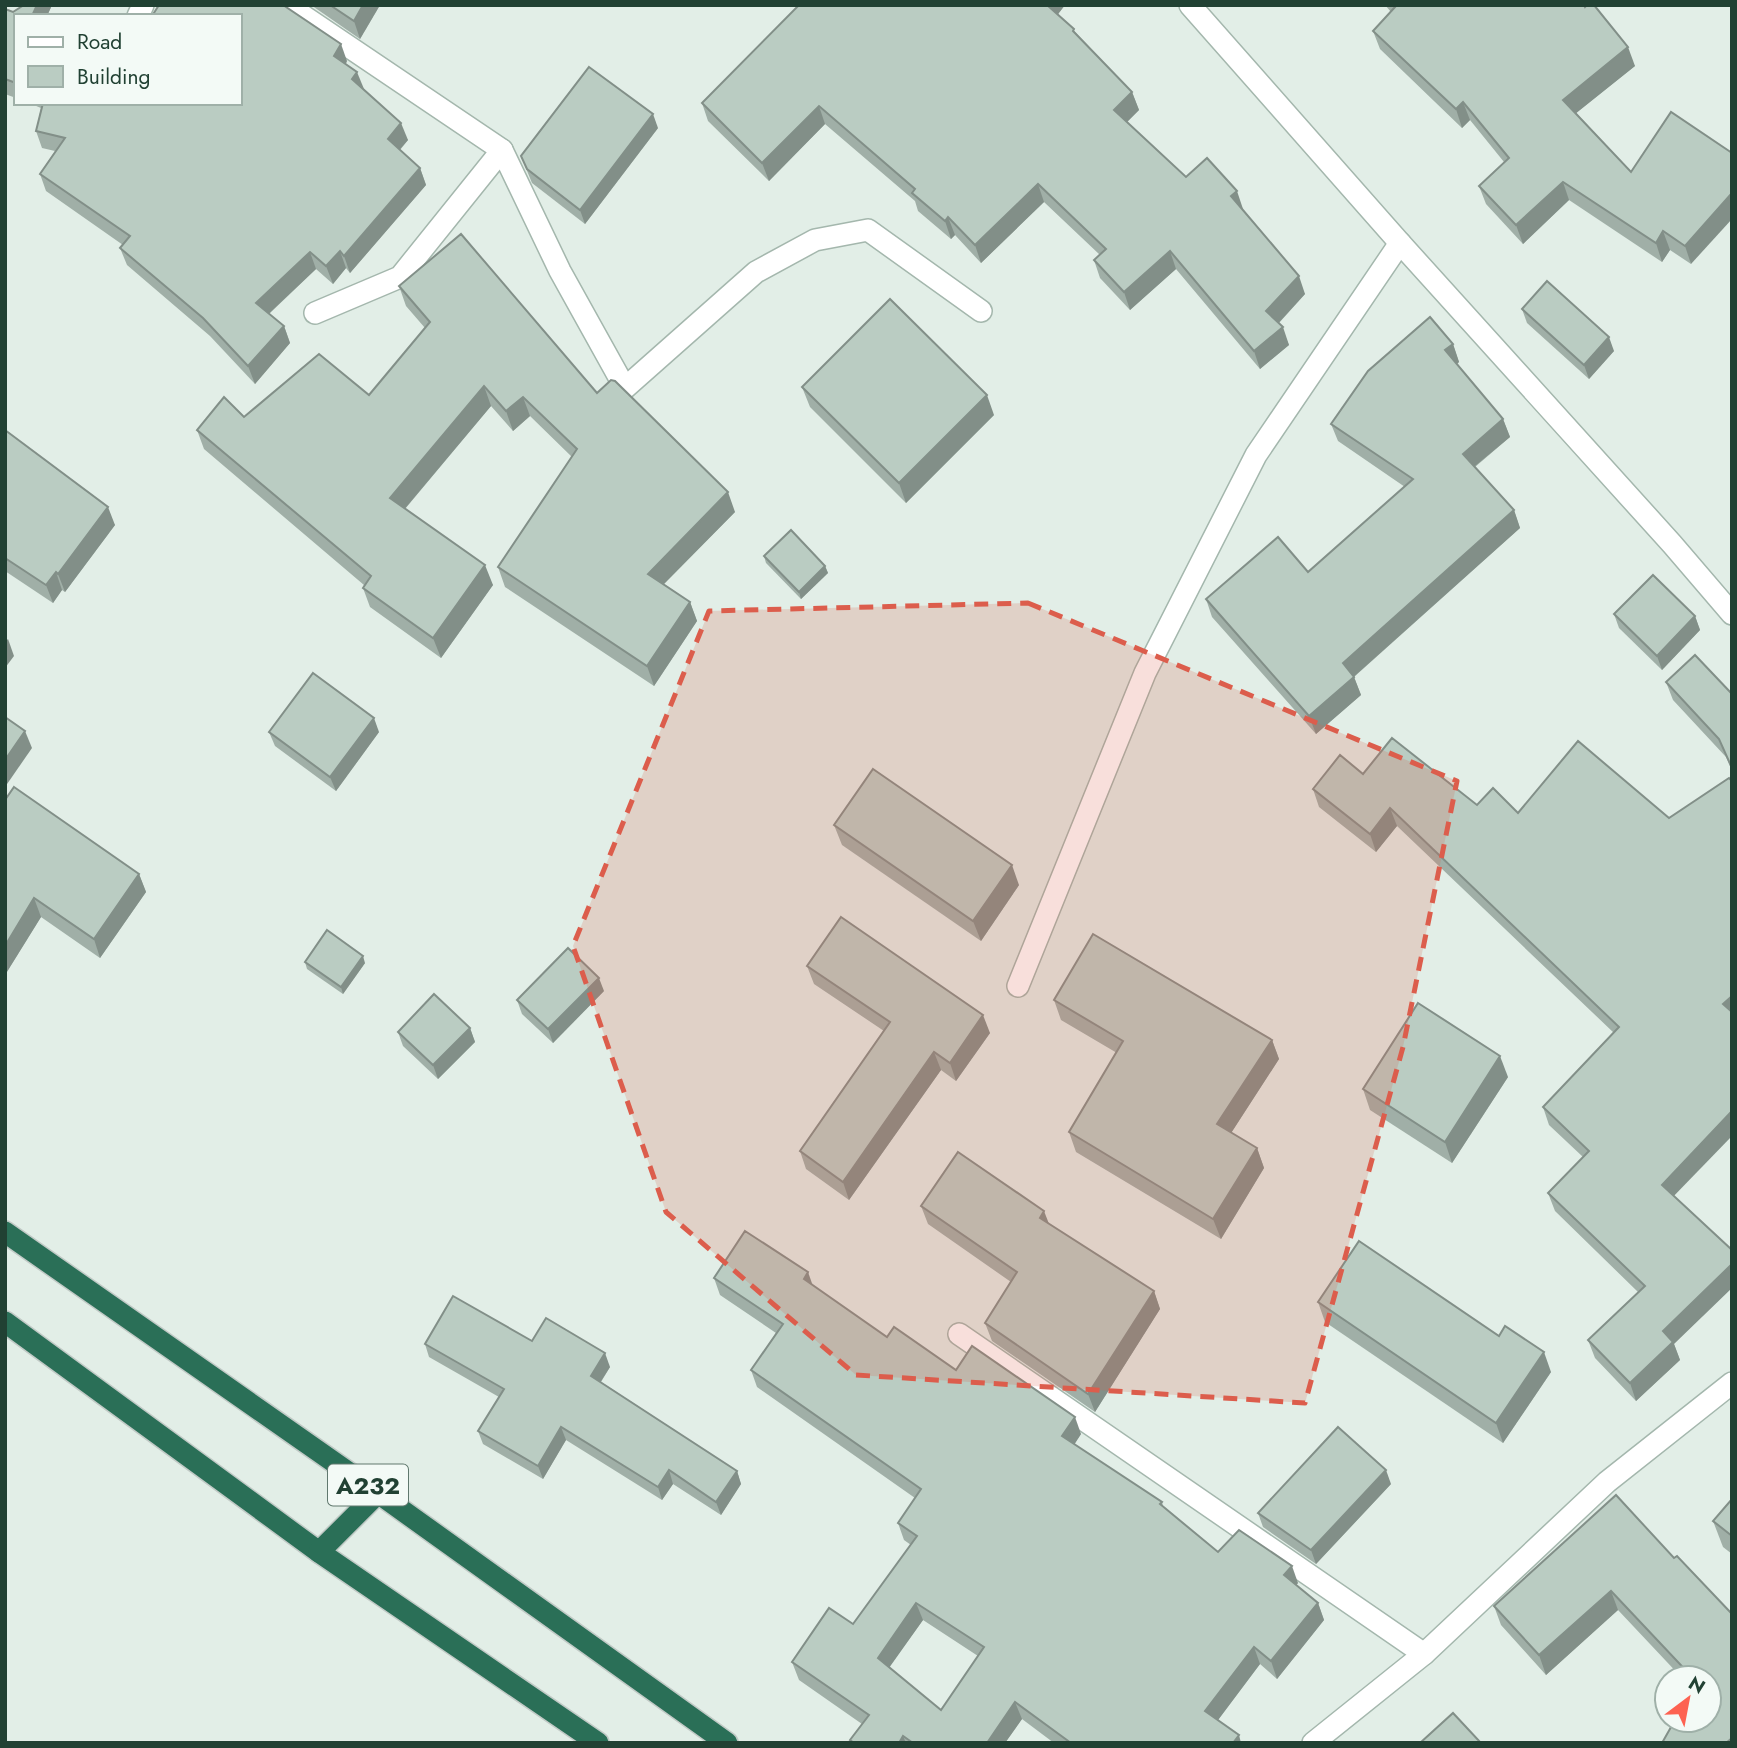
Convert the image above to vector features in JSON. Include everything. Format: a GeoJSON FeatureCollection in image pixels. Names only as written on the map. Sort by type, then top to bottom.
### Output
{"type":"FeatureCollection","features":[{"type":"Feature","properties":{"kind":"highway","name":"A232"},"geometry":{"type":"LineString","coordinates":[[5,1232],[378,1493],[727,1743]]}},
{"type":"Feature","properties":{"kind":"highway"},"geometry":{"type":"LineString","coordinates":[[5,1322],[319,1552],[598,1743]]}},
{"type":"Feature","properties":{"kind":"highway"},"geometry":{"type":"LineString","coordinates":[[319,1552],[378,1493]]}},
{"type":"Feature","properties":{"kind":"street"},"geometry":{"type":"LineString","coordinates":[[287,5],[502,150],[560,271],[625,388],[756,272],[815,240],[868,230],[981,311]]}},
{"type":"Feature","properties":{"kind":"street"},"geometry":{"type":"LineString","coordinates":[[1191,5],[1732,614]]}},
{"type":"Feature","properties":{"kind":"street"},"geometry":{"type":"LineString","coordinates":[[315,313],[400,277],[502,150]]}},
{"type":"Feature","properties":{"kind":"street"},"geometry":{"type":"LineString","coordinates":[[1018,986],[1144,673],[1250,467],[1400,243]]}},
{"type":"Feature","properties":{"kind":"street"},"geometry":{"type":"LineString","coordinates":[[959,1334],[1424,1654]]}},
{"type":"Feature","properties":{"kind":"street"},"geometry":{"type":"LineString","coordinates":[[1313,1743],[1424,1654],[1607,1482],[1732,1383]]}},
{"type":"Feature","properties":{"kind":"highlighted area"},"geometry":{"type":"Polygon","coordinates":[[[1028,603],[1457,781],[1403,1047],[1305,1403],[856,1375],[666,1212],[573,946],[709,611],[1028,603]]]}},
{"type":"Feature","properties":{"kind":"building"},"geometry":{"type":"Polygon","coordinates":[[[24,5],[37,5],[33,14],[14,14],[14,82],[5,79],[5,9],[13,12],[24,5]]]}},
{"type":"Feature","properties":{"kind":"building"},"geometry":{"type":"Polygon","coordinates":[[[159,5],[283,5],[341,44],[334,56],[357,72],[352,79],[401,123],[388,139],[420,168],[344,256],[340,251],[326,266],[310,252],[256,303],[284,326],[248,366],[203,318],[120,248],[130,236],[40,174],[65,138],[36,131],[42,105],[242,105],[242,14],[153,14],[159,5]]]}},
{"type":"Feature","properties":{"kind":"building"},"geometry":{"type":"Polygon","coordinates":[[[330,5],[363,5],[354,21],[330,5]]]}},
{"type":"Feature","properties":{"kind":"building"},"geometry":{"type":"Polygon","coordinates":[[[799,5],[1047,5],[1074,29],[1132,92],[1114,110],[1186,177],[1207,158],[1237,191],[1231,196],[1299,276],[1266,311],[1283,327],[1254,351],[1170,251],[1124,292],[1094,260],[1106,249],[1038,184],[975,245],[948,217],[945,221],[912,193],[915,189],[819,106],[762,163],[702,103],[799,5]]]}},
{"type":"Feature","properties":{"kind":"building"},"geometry":{"type":"Polygon","coordinates":[[[1395,5],[1594,5],[1628,47],[1563,100],[1631,172],[1671,112],[1732,153],[1732,193],[1685,246],[1663,231],[1656,243],[1563,182],[1516,225],[1479,186],[1509,158],[1463,102],[1456,109],[1373,31],[1395,5]]]}},
{"type":"Feature","properties":{"kind":"building"},"geometry":{"type":"Polygon","coordinates":[[[589,67],[653,114],[580,210],[527,169],[521,156],[589,67]]]}},
{"type":"Feature","properties":{"kind":"building"},"geometry":{"type":"Polygon","coordinates":[[[461,234],[597,393],[611,380],[615,381],[728,492],[648,574],[690,602],[647,666],[498,567],[577,449],[523,397],[506,411],[484,386],[390,498],[485,565],[433,638],[363,588],[371,576],[197,430],[224,397],[244,417],[319,354],[369,395],[430,322],[399,286],[461,234]]]}},
{"type":"Feature","properties":{"kind":"building"},"geometry":{"type":"Polygon","coordinates":[[[1547,281],[1609,337],[1584,365],[1522,309],[1547,281]]]}},
{"type":"Feature","properties":{"kind":"building"},"geometry":{"type":"Polygon","coordinates":[[[890,299],[987,395],[899,483],[802,387],[890,299]]]}},
{"type":"Feature","properties":{"kind":"building"},"geometry":{"type":"Polygon","coordinates":[[[1430,317],[1453,344],[1445,350],[1503,419],[1463,454],[1514,510],[1343,663],[1354,677],[1309,716],[1206,599],[1278,537],[1308,572],[1413,479],[1331,424],[1368,371],[1430,317]]]}},
{"type":"Feature","properties":{"kind":"building"},"geometry":{"type":"Polygon","coordinates":[[[5,430],[108,507],[58,574],[56,572],[46,585],[5,558],[5,430]]]}},
{"type":"Feature","properties":{"kind":"building"},"geometry":{"type":"Polygon","coordinates":[[[791,530],[825,566],[799,592],[764,556],[791,530]]]}},
{"type":"Feature","properties":{"kind":"building"},"geometry":{"type":"Polygon","coordinates":[[[1653,575],[1695,616],[1657,656],[1614,614],[1653,575]]]}},
{"type":"Feature","properties":{"kind":"building"},"geometry":{"type":"Polygon","coordinates":[[[1695,655],[1732,694],[1732,768],[1719,739],[1666,682],[1695,655]]]}},
{"type":"Feature","properties":{"kind":"building"},"geometry":{"type":"Polygon","coordinates":[[[313,673],[374,718],[330,777],[269,732],[313,673]]]}},
{"type":"Feature","properties":{"kind":"building"},"geometry":{"type":"Polygon","coordinates":[[[5,717],[25,731],[5,760],[5,717]]]}},
{"type":"Feature","properties":{"kind":"building"},"geometry":{"type":"Polygon","coordinates":[[[1392,738],[1477,805],[1493,788],[1518,813],[1578,741],[1669,818],[1729,778],[1732,781],[1732,996],[1723,1004],[1732,1012],[1732,1111],[1662,1185],[1732,1250],[1732,1264],[1663,1331],[1673,1342],[1630,1383],[1588,1340],[1645,1286],[1548,1193],[1589,1151],[1543,1107],[1619,1027],[1390,808],[1370,834],[1313,789],[1340,755],[1363,774],[1392,738]]]}},
{"type":"Feature","properties":{"kind":"building"},"geometry":{"type":"Polygon","coordinates":[[[873,769],[1012,865],[973,921],[834,825],[873,769]]]}},
{"type":"Feature","properties":{"kind":"building"},"geometry":{"type":"Polygon","coordinates":[[[14,787],[139,874],[94,939],[34,898],[5,946],[5,800],[14,787]]]}},
{"type":"Feature","properties":{"kind":"building"},"geometry":{"type":"Polygon","coordinates":[[[841,917],[983,1015],[950,1063],[934,1052],[843,1182],[800,1151],[890,1022],[807,966],[841,917]]]}},
{"type":"Feature","properties":{"kind":"building"},"geometry":{"type":"Polygon","coordinates":[[[327,930],[363,956],[341,987],[305,962],[327,930]]]}},
{"type":"Feature","properties":{"kind":"building"},"geometry":{"type":"Polygon","coordinates":[[[1093,934],[1272,1040],[1217,1124],[1257,1148],[1213,1219],[1069,1132],[1123,1041],[1054,1000],[1093,934]]]}},
{"type":"Feature","properties":{"kind":"building"},"geometry":{"type":"Polygon","coordinates":[[[568,948],[599,978],[548,1029],[517,1000],[568,948]]]}},
{"type":"Feature","properties":{"kind":"building"},"geometry":{"type":"Polygon","coordinates":[[[434,994],[470,1028],[433,1065],[398,1032],[434,994]]]}},
{"type":"Feature","properties":{"kind":"building"},"geometry":{"type":"Polygon","coordinates":[[[1418,1003],[1500,1056],[1445,1142],[1363,1089],[1418,1003]]]}},
{"type":"Feature","properties":{"kind":"building"},"geometry":{"type":"Polygon","coordinates":[[[958,1152],[1044,1211],[1040,1218],[1154,1291],[1088,1394],[985,1323],[1017,1272],[921,1206],[958,1152]]]}},
{"type":"Feature","properties":{"kind":"building"},"geometry":{"type":"Polygon","coordinates":[[[745,1231],[808,1272],[804,1279],[887,1337],[894,1327],[956,1370],[972,1346],[1075,1417],[1062,1436],[1162,1502],[1160,1504],[1218,1552],[1239,1530],[1292,1566],[1284,1575],[1318,1603],[1271,1661],[1254,1647],[1205,1711],[1239,1735],[1233,1743],[1071,1743],[1015,1702],[987,1743],[913,1743],[903,1736],[899,1743],[854,1743],[850,1740],[869,1715],[792,1662],[829,1608],[853,1624],[917,1536],[898,1523],[921,1489],[751,1370],[783,1324],[714,1278],[745,1231]],[[916,1603],[878,1658],[941,1710],[984,1647],[916,1603]]]}},
{"type":"Feature","properties":{"kind":"building"},"geometry":{"type":"Polygon","coordinates":[[[1359,1241],[1499,1336],[1505,1326],[1544,1352],[1496,1423],[1318,1302],[1359,1241]]]}},
{"type":"Feature","properties":{"kind":"building"},"geometry":{"type":"Polygon","coordinates":[[[453,1296],[532,1341],[546,1318],[605,1353],[591,1376],[737,1471],[716,1502],[669,1470],[658,1487],[561,1427],[538,1466],[478,1431],[504,1389],[425,1344],[453,1296]]]}},
{"type":"Feature","properties":{"kind":"building"},"geometry":{"type":"Polygon","coordinates":[[[1338,1427],[1386,1470],[1311,1550],[1258,1513],[1338,1427]]]}},
{"type":"Feature","properties":{"kind":"building"},"geometry":{"type":"Polygon","coordinates":[[[1616,1495],[1674,1558],[1677,1556],[1732,1614],[1732,1738],[1726,1743],[1662,1743],[1667,1734],[1723,1734],[1723,1664],[1680,1664],[1611,1591],[1539,1655],[1494,1606],[1616,1495]]]}},
{"type":"Feature","properties":{"kind":"building"},"geometry":{"type":"Polygon","coordinates":[[[1732,1499],[1732,1536],[1713,1521],[1732,1499]]]}},
{"type":"Feature","properties":{"kind":"building"},"geometry":{"type":"Polygon","coordinates":[[[1453,1713],[1481,1743],[1420,1743],[1453,1713]]]}}]}
